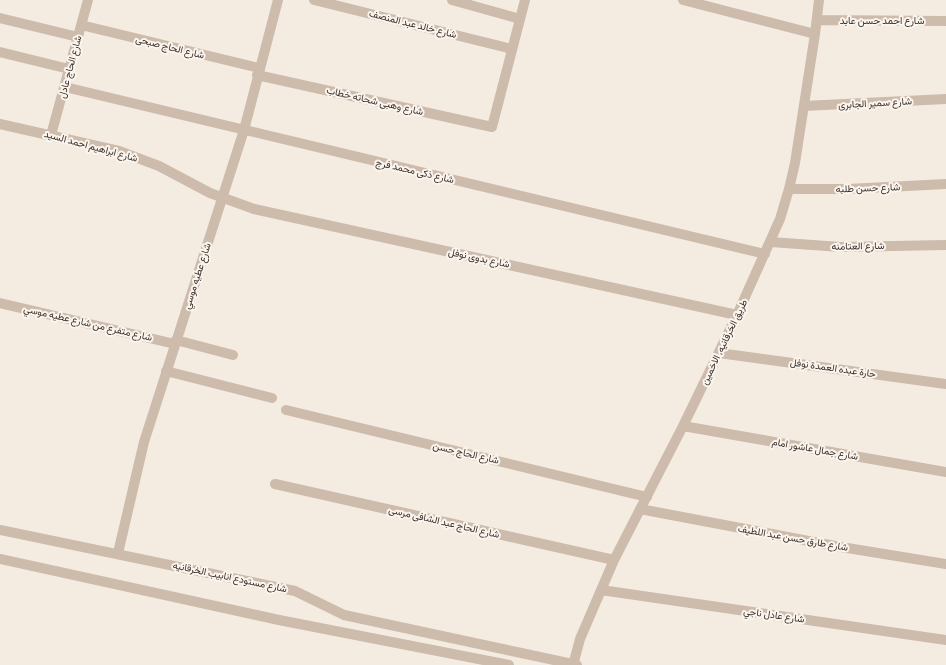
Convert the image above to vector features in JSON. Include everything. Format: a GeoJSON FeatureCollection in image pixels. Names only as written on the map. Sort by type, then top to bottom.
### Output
{"type":"FeatureCollection","features":[{"type":"Feature","properties":{"kind":"street","name":"شارع الحاج عادل"},"geometry":{"type":"LineString","coordinates":[[51,135],[88,0]]}},
{"type":"Feature","properties":{"kind":"street","name":"شارع عطيه موسي"},"geometry":{"type":"LineString","coordinates":[[118,553],[144,442],[244,130],[278,0]]}},
{"type":"Feature","properties":{"kind":"street","name":"شارع خالد عبد المنصف"},"geometry":{"type":"LineString","coordinates":[[314,0],[512,49]]}},
{"type":"Feature","properties":{"kind":"street"},"geometry":{"type":"LineString","coordinates":[[452,0],[520,19]]}},
{"type":"Feature","properties":{"kind":"street"},"geometry":{"type":"LineString","coordinates":[[512,49],[525,0]]}},
{"type":"Feature","properties":{"kind":"street"},"geometry":{"type":"LineString","coordinates":[[682,0],[816,34]]}},
{"type":"Feature","properties":{"kind":"street","name":"طريق الخرقانيه, الاخمين"},"geometry":{"type":"LineString","coordinates":[[574,665],[580,639],[614,560],[683,426],[771,242],[789,189],[816,34],[819,0]]}},
{"type":"Feature","properties":{"kind":"street"},"geometry":{"type":"LineString","coordinates":[[0,18],[78,37]]}},
{"type":"Feature","properties":{"kind":"street","name":"شارع احمد حسن عابد"},"geometry":{"type":"LineString","coordinates":[[817,20],[946,21]]}},
{"type":"Feature","properties":{"kind":"street","name":"شارع الحاج صبحى"},"geometry":{"type":"LineString","coordinates":[[81,25],[258,72]]}},
{"type":"Feature","properties":{"kind":"street","name":"شارع وهبى شحاته خطاب"},"geometry":{"type":"LineString","coordinates":[[258,72],[492,127],[512,49]]}},
{"type":"Feature","properties":{"kind":"street"},"geometry":{"type":"LineString","coordinates":[[0,52],[69,69]]}},
{"type":"Feature","properties":{"kind":"street","name":"شارع ذكى محمد فرج"},"geometry":{"type":"LineString","coordinates":[[64,87],[766,254]]}},
{"type":"Feature","properties":{"kind":"street","name":"شارع سمير الجابرى"},"geometry":{"type":"LineString","coordinates":[[804,106],[946,100]]}},
{"type":"Feature","properties":{"kind":"street","name":"شارع ابراهيم احمد السيد"},"geometry":{"type":"LineString","coordinates":[[0,124],[119,151],[138,158],[222,198]]}},
{"type":"Feature","properties":{"kind":"street","name":"شارع حسن طلبه"},"geometry":{"type":"LineString","coordinates":[[789,189],[848,189],[946,184]]}},
{"type":"Feature","properties":{"kind":"street","name":"شارع بدوى نوفل"},"geometry":{"type":"LineString","coordinates":[[222,198],[254,209],[737,315]]}},
{"type":"Feature","properties":{"kind":"street","name":"شارع العتامنه"},"geometry":{"type":"LineString","coordinates":[[771,242],[840,247],[946,245]]}},
{"type":"Feature","properties":{"kind":"street","name":"شارع متفرع من شارع عطيه موسي"},"geometry":{"type":"LineString","coordinates":[[0,303],[233,355]]}},
{"type":"Feature","properties":{"kind":"street","name":"حارة عبده العمدة نوفل"},"geometry":{"type":"LineString","coordinates":[[719,353],[946,384]]}},
{"type":"Feature","properties":{"kind":"street"},"geometry":{"type":"LineString","coordinates":[[166,371],[272,398]]}},
{"type":"Feature","properties":{"kind":"street","name":"شارع الحاج حسن"},"geometry":{"type":"LineString","coordinates":[[286,410],[647,497]]}},
{"type":"Feature","properties":{"kind":"street","name":"شارع جمال عاشور امام"},"geometry":{"type":"LineString","coordinates":[[683,426],[946,472]]}},
{"type":"Feature","properties":{"kind":"street","name":"شارع الحاج عبد الشافى مرسى"},"geometry":{"type":"LineString","coordinates":[[275,484],[614,560]]}},
{"type":"Feature","properties":{"kind":"street","name":"شارع طارق حسن عبد اللطيف"},"geometry":{"type":"LineString","coordinates":[[640,510],[835,546],[946,564]]}},
{"type":"Feature","properties":{"kind":"street","name":"شارع مستودع انابيب الخرقانيه"},"geometry":{"type":"LineString","coordinates":[[0,530],[118,553],[294,591],[344,616],[574,665]]}},
{"type":"Feature","properties":{"kind":"street"},"geometry":{"type":"LineString","coordinates":[[0,559],[279,620],[509,665]]}},
{"type":"Feature","properties":{"kind":"street","name":"شارع عادل ناجي"},"geometry":{"type":"LineString","coordinates":[[601,590],[946,640]]}}]}
